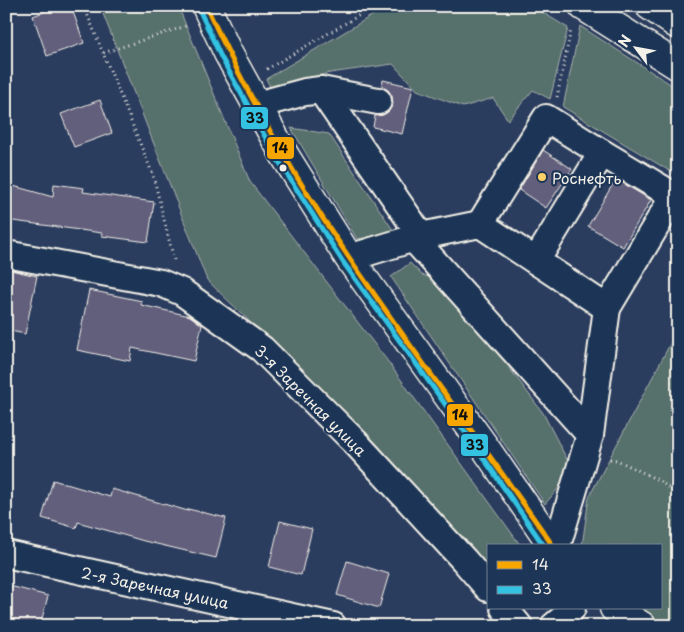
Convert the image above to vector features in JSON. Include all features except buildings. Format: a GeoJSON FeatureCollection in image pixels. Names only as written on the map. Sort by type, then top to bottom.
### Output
{"type":"FeatureCollection","features":[{"type":"Feature","properties":{"kind":"main road"},"geometry":{"type":"LineString","coordinates":[[650,6],[678,25]]}},
{"type":"Feature","properties":{"kind":"main road"},"geometry":{"type":"LineString","coordinates":[[200,14],[228,53],[285,156],[349,258],[552,544]]}},
{"type":"Feature","properties":{"kind":"main road"},"geometry":{"type":"LineString","coordinates":[[577,16],[678,66]]}},
{"type":"Feature","properties":{"kind":"main road"},"geometry":{"type":"LineString","coordinates":[[617,610],[642,626]]}},
{"type":"Feature","properties":{"kind":"street"},"geometry":{"type":"LineString","coordinates":[[321,90],[417,237],[590,435]]}},
{"type":"Feature","properties":{"kind":"street"},"geometry":{"type":"LineString","coordinates":[[257,106],[305,92],[321,90],[378,101]]}},
{"type":"Feature","properties":{"kind":"street"},"geometry":{"type":"LineString","coordinates":[[480,224],[546,118],[674,196],[606,308],[590,435],[558,544]]}},
{"type":"Feature","properties":{"kind":"street"},"geometry":{"type":"LineString","coordinates":[[536,261],[602,153]]}},
{"type":"Feature","properties":{"kind":"street"},"geometry":{"type":"LineString","coordinates":[[349,258],[417,237],[480,224],[606,308]]}},
{"type":"Feature","properties":{"kind":"street","name":"3-я Заречная улица"},"geometry":{"type":"LineString","coordinates":[[6,254],[161,283],[182,292],[262,349],[355,442],[487,587]]}},
{"type":"Feature","properties":{"kind":"street","name":"2-я Заречная улица"},"geometry":{"type":"LineString","coordinates":[[6,554],[333,626]]}},
{"type":"Feature","properties":{"kind":"street"},"geometry":{"type":"LineString","coordinates":[[506,610],[519,626]]}},
{"type":"Feature","properties":{"kind":"street"},"geometry":{"type":"LineString","coordinates":[[554,626],[570,610]]}},
{"type":"Feature","properties":{"kind":"path"},"geometry":{"type":"LineString","coordinates":[[84,6],[153,175],[182,292]]}},
{"type":"Feature","properties":{"kind":"path"},"geometry":{"type":"LineString","coordinates":[[262,72],[375,6]]}},
{"type":"Feature","properties":{"kind":"path"},"geometry":{"type":"LineString","coordinates":[[104,53],[200,14]]}},
{"type":"Feature","properties":{"kind":"path"},"geometry":{"type":"LineString","coordinates":[[552,122],[577,16]]}},
{"type":"Feature","properties":{"kind":"path"},"geometry":{"type":"LineString","coordinates":[[578,479],[590,461],[604,458],[617,460],[658,480],[678,494]]}},
{"type":"Feature","properties":{"kind":"green space"},"geometry":{"type":"Polygon","coordinates":[[[100,6],[178,6],[250,182],[386,359],[520,544],[487,544],[487,579],[317,387],[207,280],[100,6]]]}},
{"type":"Feature","properties":{"kind":"green space"},"geometry":{"type":"Polygon","coordinates":[[[388,6],[532,6],[568,28],[550,99],[533,90],[508,120],[493,98],[463,107],[417,90],[393,64],[330,73],[292,81],[274,94],[266,79],[388,6]]]}},
{"type":"Feature","properties":{"kind":"green space"},"geometry":{"type":"Polygon","coordinates":[[[580,26],[678,89],[678,176],[563,107],[580,26]]]}},
{"type":"Feature","properties":{"kind":"green space"},"geometry":{"type":"Polygon","coordinates":[[[291,128],[329,134],[395,233],[357,239],[291,128]]]}},
{"type":"Feature","properties":{"kind":"green space"},"geometry":{"type":"Polygon","coordinates":[[[410,263],[422,275],[444,281],[543,413],[573,471],[545,504],[391,277],[410,263]]]}},
{"type":"Feature","properties":{"kind":"green space"},"geometry":{"type":"Polygon","coordinates":[[[678,329],[678,626],[653,623],[635,610],[662,610],[662,544],[582,544],[589,497],[678,329]]]}},
{"type":"Feature","properties":{"kind":"transit line","name":"14"},"geometry":{"type":"LineString","coordinates":[[206,6],[273,136],[310,199],[400,331],[552,544]]}},
{"type":"Feature","properties":{"kind":"transit line","name":"33"},"geometry":{"type":"LineString","coordinates":[[199,9],[221,57],[278,160],[343,262],[478,450],[543,544]]}},
{"type":"Feature","properties":{"kind":"place","name":"Роснефть"},"geometry":{"type":"Point","coordinates":[542,177]}}]}
